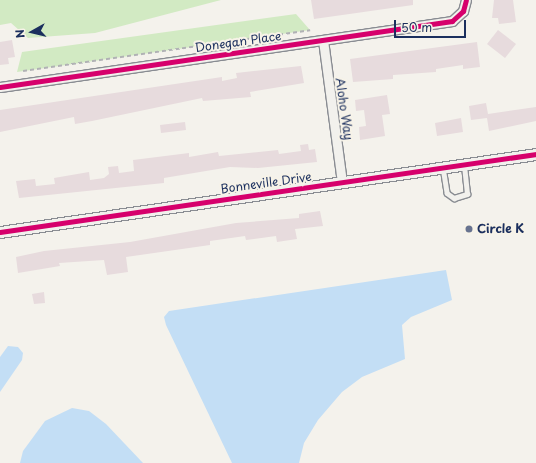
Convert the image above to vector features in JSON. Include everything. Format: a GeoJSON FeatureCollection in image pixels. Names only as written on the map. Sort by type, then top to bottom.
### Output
{"type":"FeatureCollection","features":[{"type":"Feature","properties":{"kind":"street","name":"Donegan Place"},"geometry":{"type":"LineString","coordinates":[[0,87],[452,22],[463,11],[466,0]]}},
{"type":"Feature","properties":{"kind":"street","name":"Aloho Way"},"geometry":{"type":"LineString","coordinates":[[323,40],[342,182]]}},
{"type":"Feature","properties":{"kind":"street","name":"Bonneville Drive"},"geometry":{"type":"LineString","coordinates":[[0,232],[536,154]]}},
{"type":"Feature","properties":{"kind":"lane"},"geometry":{"type":"LineString","coordinates":[[443,167],[447,193],[454,198],[467,194],[464,164]]}},
{"type":"Feature","properties":{"kind":"path"},"geometry":{"type":"LineString","coordinates":[[24,71],[310,30]]}},
{"type":"Feature","properties":{"kind":"green space"},"geometry":{"type":"Polygon","coordinates":[[[0,0],[221,0],[95,33],[28,38],[11,23],[0,25],[0,0]]]}},
{"type":"Feature","properties":{"kind":"green space"},"geometry":{"type":"Polygon","coordinates":[[[296,14],[310,30],[17,72],[22,52],[296,14]]]}},
{"type":"Feature","properties":{"kind":"water"},"geometry":{"type":"Polygon","coordinates":[[[446,270],[452,300],[411,317],[402,325],[405,359],[362,377],[342,392],[318,420],[304,443],[299,463],[232,463],[166,325],[164,317],[169,311],[446,270]]]}},
{"type":"Feature","properties":{"kind":"water"},"geometry":{"type":"Polygon","coordinates":[[[8,346],[18,347],[23,353],[22,360],[0,392],[0,357],[8,346]]]}},
{"type":"Feature","properties":{"kind":"water"},"geometry":{"type":"Polygon","coordinates":[[[72,408],[89,411],[106,424],[143,463],[20,463],[23,451],[45,421],[72,408]]]}},
{"type":"Feature","properties":{"kind":"building"},"geometry":{"type":"Polygon","coordinates":[[[311,0],[413,0],[413,5],[314,19],[311,0]]]}},
{"type":"Feature","properties":{"kind":"building"},"geometry":{"type":"Polygon","coordinates":[[[494,0],[513,0],[516,22],[499,24],[498,18],[492,18],[494,0]]]}},
{"type":"Feature","properties":{"kind":"building"},"geometry":{"type":"Polygon","coordinates":[[[498,30],[516,44],[505,58],[487,44],[498,30]]]}},
{"type":"Feature","properties":{"kind":"building"},"geometry":{"type":"Polygon","coordinates":[[[12,40],[15,57],[8,58],[9,64],[0,65],[0,42],[12,40]]]}},
{"type":"Feature","properties":{"kind":"building"},"geometry":{"type":"Polygon","coordinates":[[[477,42],[480,67],[463,69],[463,65],[436,69],[436,72],[393,75],[393,79],[353,82],[350,59],[477,42]]]}},
{"type":"Feature","properties":{"kind":"building"},"geometry":{"type":"Polygon","coordinates":[[[301,66],[304,83],[250,92],[251,97],[203,101],[202,98],[75,124],[74,117],[0,132],[0,110],[222,77],[222,81],[237,78],[236,73],[301,66]]]}},
{"type":"Feature","properties":{"kind":"building"},"geometry":{"type":"Polygon","coordinates":[[[387,95],[390,114],[382,115],[385,136],[360,140],[359,127],[366,126],[364,110],[356,111],[355,100],[387,95]]]}},
{"type":"Feature","properties":{"kind":"building"},"geometry":{"type":"Polygon","coordinates":[[[486,103],[488,114],[536,107],[536,121],[489,131],[487,118],[471,120],[469,106],[486,103]]]}},
{"type":"Feature","properties":{"kind":"building"},"geometry":{"type":"Polygon","coordinates":[[[461,118],[463,132],[437,136],[435,123],[461,118]]]}},
{"type":"Feature","properties":{"kind":"building"},"geometry":{"type":"Polygon","coordinates":[[[185,122],[186,130],[161,133],[160,125],[185,122]]]}},
{"type":"Feature","properties":{"kind":"building"},"geometry":{"type":"Polygon","coordinates":[[[308,144],[309,150],[315,149],[317,162],[258,168],[230,167],[164,178],[164,183],[19,198],[16,181],[35,179],[36,186],[55,184],[54,178],[89,172],[90,180],[104,178],[109,174],[108,167],[118,166],[119,173],[134,171],[133,160],[189,153],[189,157],[218,152],[219,156],[278,150],[279,154],[301,151],[300,145],[308,144]]]}},
{"type":"Feature","properties":{"kind":"building"},"geometry":{"type":"Polygon","coordinates":[[[320,211],[323,226],[295,229],[297,239],[277,242],[276,236],[246,240],[245,236],[210,241],[210,245],[126,257],[128,272],[107,275],[104,260],[59,263],[60,266],[18,273],[16,257],[44,251],[130,242],[236,223],[299,218],[299,214],[320,211]]]}},
{"type":"Feature","properties":{"kind":"building"},"geometry":{"type":"Polygon","coordinates":[[[44,292],[45,303],[34,304],[32,294],[44,292]]]}},
{"type":"Feature","properties":{"kind":"cycle path"},"geometry":{"type":"LineString","coordinates":[[0,87],[452,21],[463,11],[466,0]]}},
{"type":"Feature","properties":{"kind":"cycle path"},"geometry":{"type":"LineString","coordinates":[[0,232],[536,154]]}},
{"type":"Feature","properties":{"kind":"place","name":"Circle K"},"geometry":{"type":"Point","coordinates":[469,229]}}]}
